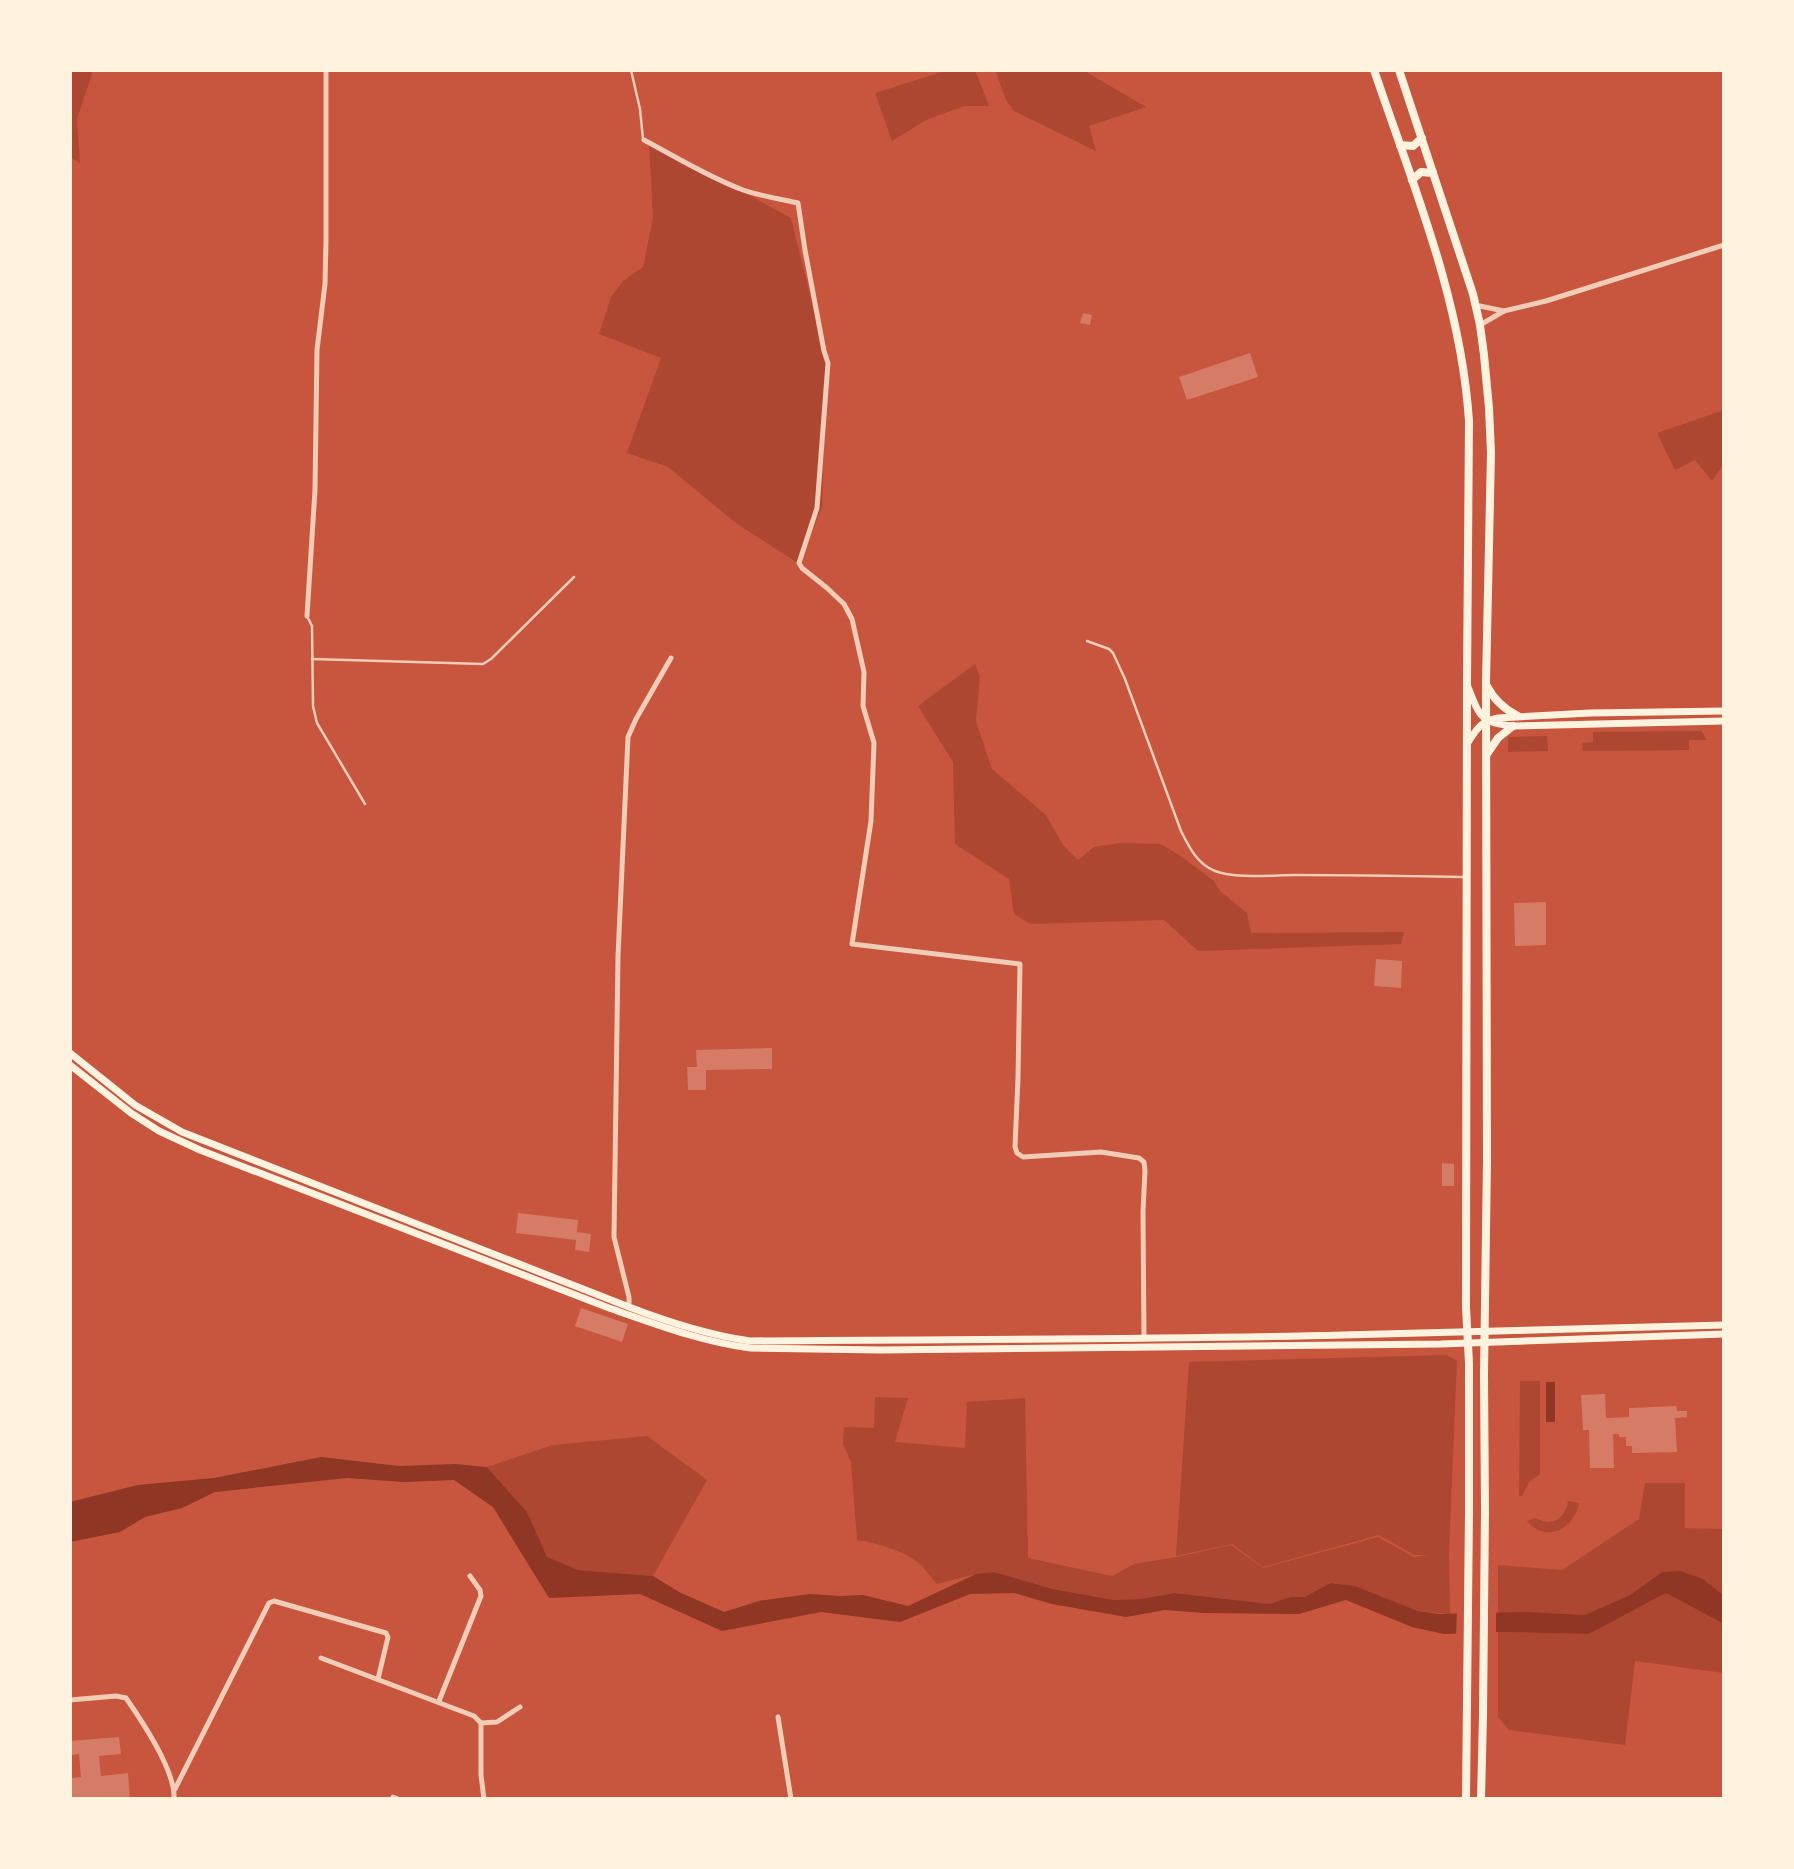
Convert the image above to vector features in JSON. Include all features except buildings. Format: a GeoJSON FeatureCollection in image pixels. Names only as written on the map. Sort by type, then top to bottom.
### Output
{"type":"FeatureCollection","features":[{"type":"Feature","properties":{"kind":"main road"},"geometry":{"type":"LineString","coordinates":[[1374,70],[1451,301],[1467,390],[1470,444],[1466,684],[1469,1511],[1466,1799]]}},
{"type":"Feature","properties":{"kind":"main road"},"geometry":{"type":"LineString","coordinates":[[1399,70],[1475,305],[1488,387],[1490,430],[1486,683],[1485,1511],[1481,1799]]}},
{"type":"Feature","properties":{"kind":"main road"},"geometry":{"type":"LineString","coordinates":[[1400,145],[1413,146],[1422,138]]}},
{"type":"Feature","properties":{"kind":"main road"},"geometry":{"type":"LineString","coordinates":[[1412,180],[1421,172],[1433,173]]}},
{"type":"Feature","properties":{"kind":"main road"},"geometry":{"type":"LineString","coordinates":[[1486,683],[1501,705],[1518,716]]}},
{"type":"Feature","properties":{"kind":"main road"},"geometry":{"type":"LineString","coordinates":[[1466,684],[1480,715],[1498,724],[1513,726],[1724,721]]}},
{"type":"Feature","properties":{"kind":"main road"},"geometry":{"type":"LineString","coordinates":[[1466,745],[1479,725],[1486,720],[1518,716],[1724,711]]}},
{"type":"Feature","properties":{"kind":"main road"},"geometry":{"type":"LineString","coordinates":[[1486,757],[1497,738],[1513,726]]}},
{"type":"Feature","properties":{"kind":"main road"},"geometry":{"type":"LineString","coordinates":[[70,1053],[135,1105],[182,1132],[628,1311],[750,1341],[1342,1335],[1724,1325]]}},
{"type":"Feature","properties":{"kind":"main road"},"geometry":{"type":"LineString","coordinates":[[70,1065],[131,1113],[159,1131],[191,1146],[342,1206],[704,1339],[750,1348],[881,1350],[1468,1343],[1724,1334]]}},
{"type":"Feature","properties":{"kind":"street"},"geometry":{"type":"LineString","coordinates":[[307,616],[315,490],[317,350],[327,241],[326,70]]}},
{"type":"Feature","properties":{"kind":"street"},"geometry":{"type":"LineString","coordinates":[[643,140],[708,175],[741,189],[798,203],[809,275],[828,363],[817,508],[799,563],[802,569],[844,604],[852,619],[864,672],[863,706],[874,743],[871,821],[852,944],[1020,964],[1015,1147],[1017,1153],[1023,1157],[1101,1152],[1139,1158],[1144,1162],[1144,1338]]}},
{"type":"Feature","properties":{"kind":"street"},"geometry":{"type":"LineString","coordinates":[[1480,325],[1504,311],[1546,301],[1724,245]]}},
{"type":"Feature","properties":{"kind":"street"},"geometry":{"type":"LineString","coordinates":[[1475,305],[1504,311]]}},
{"type":"Feature","properties":{"kind":"street"},"geometry":{"type":"LineString","coordinates":[[628,1311],[629,1297],[614,1237],[618,956],[628,737],[671,658]]}},
{"type":"Feature","properties":{"kind":"street"},"geometry":{"type":"LineString","coordinates":[[439,1701],[481,1596],[470,1576]]}},
{"type":"Feature","properties":{"kind":"street"},"geometry":{"type":"LineString","coordinates":[[174,1789],[269,1603],[274,1601],[386,1633],[388,1637],[377,1679]]}},
{"type":"Feature","properties":{"kind":"street"},"geometry":{"type":"LineString","coordinates":[[321,1658],[474,1716],[481,1723],[484,1799]]}},
{"type":"Feature","properties":{"kind":"street"},"geometry":{"type":"LineString","coordinates":[[70,1700],[117,1696],[126,1698],[166,1764],[174,1789],[174,1799]]}},
{"type":"Feature","properties":{"kind":"street"},"geometry":{"type":"LineString","coordinates":[[481,1723],[497,1721],[520,1707]]}},
{"type":"Feature","properties":{"kind":"street"},"geometry":{"type":"LineString","coordinates":[[778,1717],[791,1799]]}},
{"type":"Feature","properties":{"kind":"lane"},"geometry":{"type":"LineString","coordinates":[[631,70],[640,109],[643,140]]}},
{"type":"Feature","properties":{"kind":"lane"},"geometry":{"type":"LineString","coordinates":[[312,659],[482,664],[491,659],[574,577]]}},
{"type":"Feature","properties":{"kind":"lane"},"geometry":{"type":"LineString","coordinates":[[307,616],[312,626],[313,706],[317,723],[365,804]]}},
{"type":"Feature","properties":{"kind":"lane"},"geometry":{"type":"LineString","coordinates":[[1087,641],[1109,649],[1112,653],[1125,678],[1181,831],[1196,857],[1211,869],[1231,875],[1466,877]]}},
{"type":"Feature","properties":{"kind":"shaded area"},"geometry":{"type":"Polygon","coordinates":[[[70,70],[93,71],[77,119],[80,163],[70,157],[70,70]]]}},
{"type":"Feature","properties":{"kind":"shaded area"},"geometry":{"type":"Polygon","coordinates":[[[948,70],[975,70],[989,106],[965,106],[926,120],[892,141],[875,93],[948,70]]]}},
{"type":"Feature","properties":{"kind":"shaded area"},"geometry":{"type":"Polygon","coordinates":[[[995,70],[1083,70],[1146,107],[1089,126],[1096,151],[1014,111],[1006,100],[995,70]]]}},
{"type":"Feature","properties":{"kind":"shaded area"},"geometry":{"type":"Polygon","coordinates":[[[649,141],[791,218],[826,359],[822,507],[799,564],[736,523],[668,467],[627,453],[661,358],[599,334],[611,297],[623,281],[643,267],[653,218],[649,141]]]}},
{"type":"Feature","properties":{"kind":"shaded area"},"geometry":{"type":"Polygon","coordinates":[[[1724,410],[1724,464],[1712,481],[1695,460],[1675,470],[1657,433],[1724,410]]]}},
{"type":"Feature","properties":{"kind":"shaded area"},"geometry":{"type":"Polygon","coordinates":[[[975,664],[980,677],[976,721],[992,769],[1046,815],[1063,845],[1078,860],[1094,847],[1119,843],[1161,844],[1214,881],[1220,891],[1247,913],[1251,933],[1404,932],[1401,944],[1198,951],[1164,920],[1030,924],[1014,914],[1009,879],[955,844],[953,762],[918,706],[975,664]]]}},
{"type":"Feature","properties":{"kind":"shaded area"},"geometry":{"type":"Polygon","coordinates":[[[1702,731],[1707,740],[1689,740],[1689,750],[1583,751],[1582,743],[1593,742],[1593,732],[1702,731]]]}},
{"type":"Feature","properties":{"kind":"shaded area"},"geometry":{"type":"Polygon","coordinates":[[[1547,736],[1548,751],[1508,752],[1508,737],[1547,736]]]}},
{"type":"Feature","properties":{"kind":"shaded area"},"geometry":{"type":"Polygon","coordinates":[[[1447,1355],[1457,1361],[1449,1553],[1450,1614],[1418,1611],[1355,1586],[1331,1583],[1304,1597],[1290,1597],[1270,1604],[1174,1593],[1141,1599],[1113,1600],[1052,1590],[994,1572],[937,1584],[919,1563],[904,1554],[857,1540],[851,1462],[843,1443],[844,1427],[874,1428],[875,1397],[908,1398],[895,1442],[965,1448],[967,1402],[1025,1398],[1028,1558],[1112,1576],[1134,1564],[1177,1557],[1231,1545],[1263,1568],[1378,1537],[1414,1557],[1428,1555],[1414,1555],[1379,1535],[1263,1567],[1232,1544],[1176,1556],[1189,1362],[1447,1355]]]}},
{"type":"Feature","properties":{"kind":"shaded area"},"geometry":{"type":"Polygon","coordinates":[[[1520,1381],[1540,1381],[1540,1474],[1529,1482],[1522,1496],[1519,1496],[1520,1381]]]}},
{"type":"Feature","properties":{"kind":"shaded area"},"geometry":{"type":"Polygon","coordinates":[[[1546,1382],[1555,1382],[1555,1422],[1546,1422],[1546,1382]]]}},
{"type":"Feature","properties":{"kind":"shaded area"},"geometry":{"type":"Polygon","coordinates":[[[647,1436],[707,1480],[653,1576],[578,1570],[546,1557],[527,1512],[487,1467],[553,1445],[647,1436]]]}},
{"type":"Feature","properties":{"kind":"shaded area"},"geometry":{"type":"Polygon","coordinates":[[[321,1457],[399,1466],[455,1464],[487,1467],[527,1512],[547,1557],[578,1570],[653,1576],[679,1592],[724,1612],[759,1601],[810,1594],[863,1595],[908,1606],[976,1574],[994,1572],[1052,1589],[1113,1600],[1141,1599],[1174,1593],[1270,1604],[1290,1597],[1304,1597],[1331,1583],[1355,1586],[1418,1611],[1439,1614],[1527,1612],[1585,1615],[1630,1595],[1662,1572],[1680,1571],[1703,1579],[1724,1596],[1724,1624],[1666,1593],[1589,1634],[1444,1634],[1412,1627],[1346,1600],[1299,1614],[1165,1610],[1126,1617],[1052,1604],[1014,1593],[970,1594],[900,1622],[821,1612],[722,1631],[640,1594],[549,1598],[493,1507],[454,1480],[404,1482],[347,1478],[215,1492],[182,1508],[145,1517],[120,1532],[70,1542],[70,1502],[138,1485],[214,1478],[321,1457]]]}},
{"type":"Feature","properties":{"kind":"shaded area"},"geometry":{"type":"Polygon","coordinates":[[[1645,1483],[1685,1483],[1685,1528],[1724,1529],[1724,1596],[1703,1579],[1662,1572],[1630,1595],[1586,1615],[1498,1613],[1498,1565],[1562,1570],[1639,1519],[1645,1483]]]}},
{"type":"Feature","properties":{"kind":"shaded area"},"geometry":{"type":"Polygon","coordinates":[[[1568,1501],[1579,1503],[1571,1520],[1558,1530],[1542,1532],[1527,1521],[1536,1518],[1547,1522],[1557,1520],[1567,1507],[1568,1501]]]}},
{"type":"Feature","properties":{"kind":"shaded area"},"geometry":{"type":"Polygon","coordinates":[[[1666,1593],[1724,1624],[1724,1673],[1635,1661],[1625,1745],[1509,1730],[1498,1717],[1498,1632],[1589,1634],[1666,1593]]]}},
{"type":"Feature","properties":{"kind":"pier"},"geometry":{"type":"Polygon","coordinates":[[[1496,1609],[1496,1636],[1456,1637],[1457,1610],[1496,1609]]]}}]}
